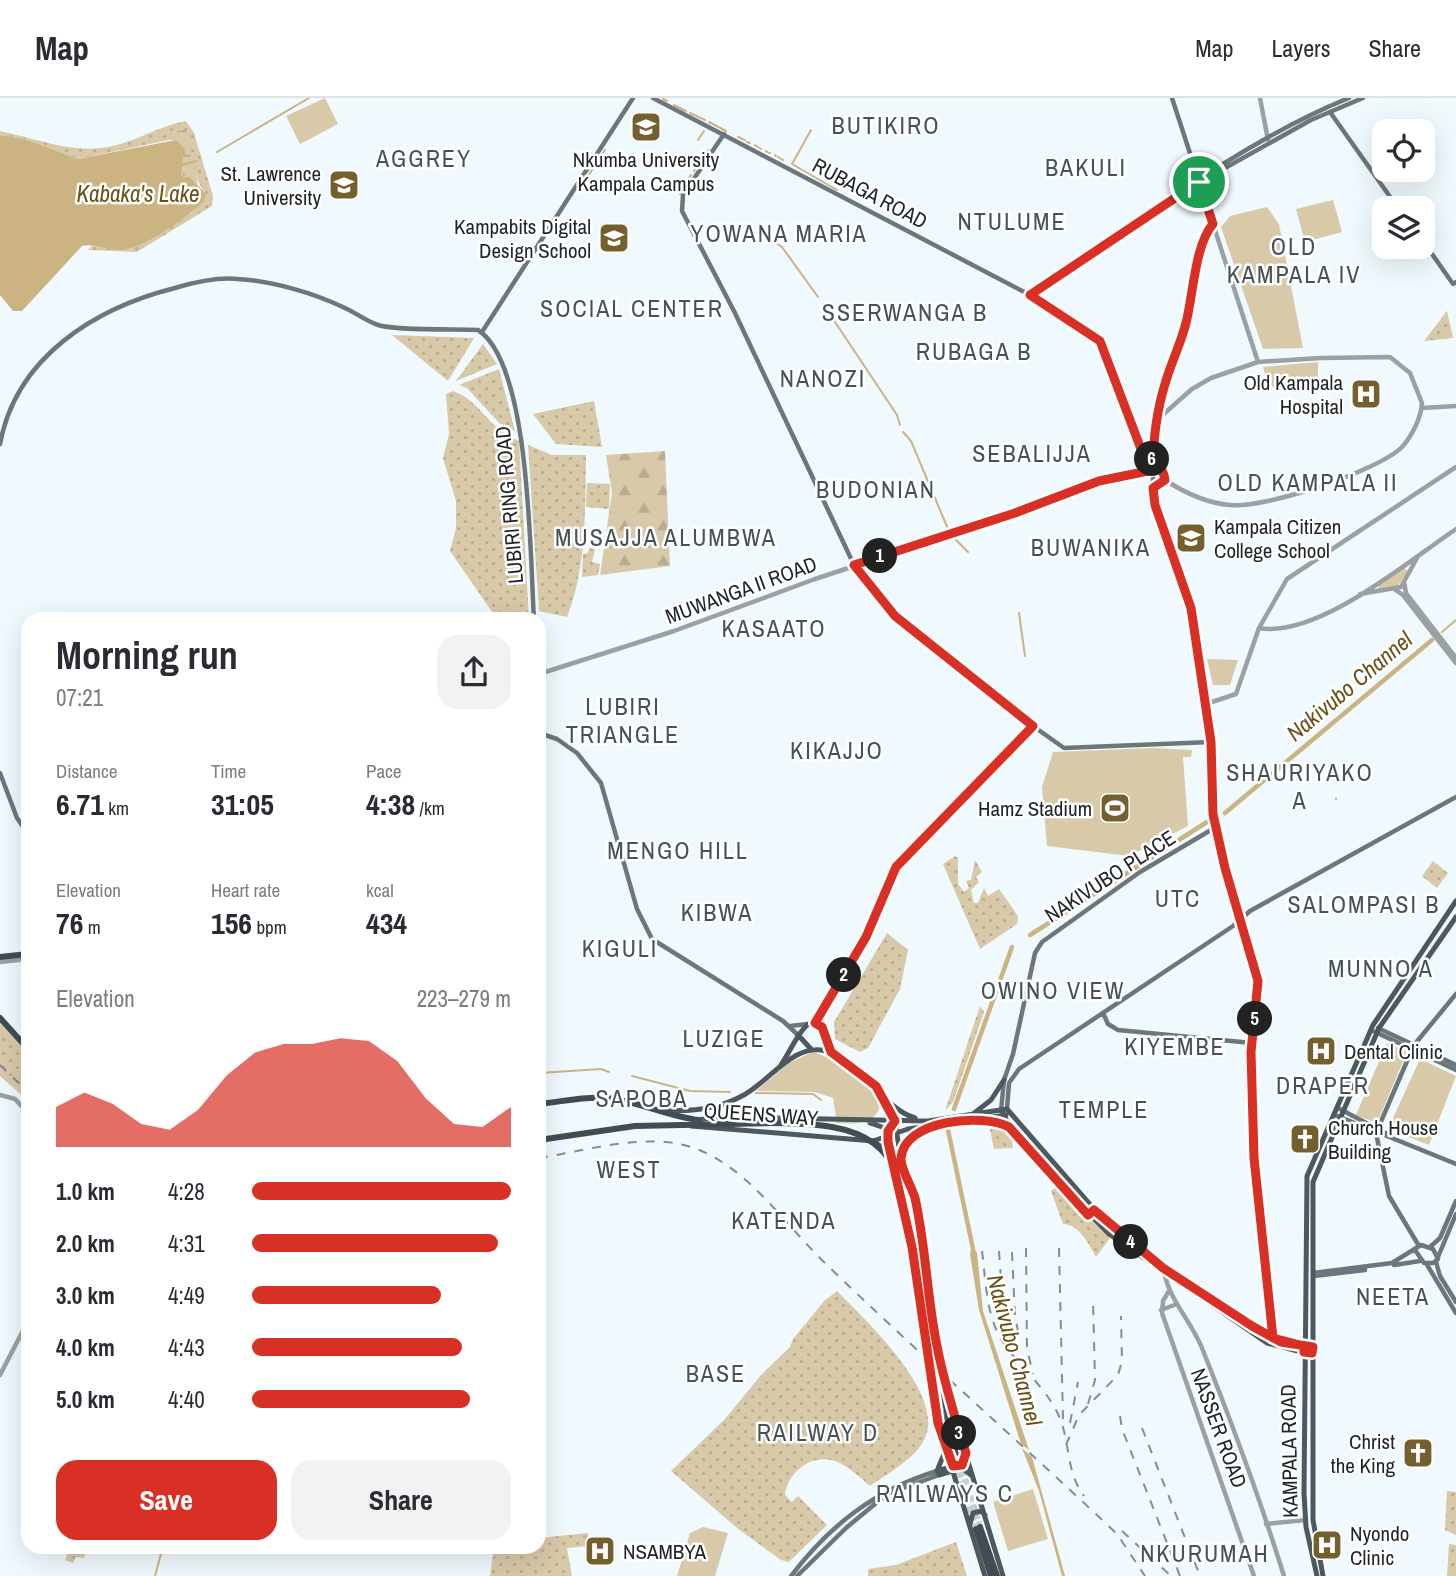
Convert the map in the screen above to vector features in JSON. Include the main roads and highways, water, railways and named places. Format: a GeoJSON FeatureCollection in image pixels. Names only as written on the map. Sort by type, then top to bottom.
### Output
{"type":"FeatureCollection","features":[{"type":"Feature","properties":{"kind":"highway"},"geometry":{"type":"LineString","coordinates":[[0,959],[21,958]]}},
{"type":"Feature","properties":{"kind":"highway"},"geometry":{"type":"LineString","coordinates":[[0,1018],[21,1041]]}},
{"type":"Feature","properties":{"kind":"highway"},"geometry":{"type":"LineString","coordinates":[[546,1103],[606,1098],[674,1117],[720,1122]]}},
{"type":"Feature","properties":{"kind":"highway"},"geometry":{"type":"LineString","coordinates":[[686,1123],[827,1124],[851,1130],[873,1144],[890,1160],[903,1181],[916,1240],[927,1342],[943,1424],[955,1454],[922,1281]]}},
{"type":"Feature","properties":{"kind":"highway","name":"QUEENS WAY"},"geometry":{"type":"LineString","coordinates":[[546,1139],[635,1126],[686,1123]]}},
{"type":"Feature","properties":{"kind":"highway"},"geometry":{"type":"LineString","coordinates":[[976,1529],[991,1576]]}},
{"type":"Feature","properties":{"kind":"highway"},"geometry":{"type":"LineString","coordinates":[[976,1529],[997,1576]]}},
{"type":"Feature","properties":{"kind":"main road"},"geometry":{"type":"LineString","coordinates":[[0,444],[1,429],[22,383],[57,345],[109,310],[164,290],[201,282],[240,279],[268,284],[343,306],[379,326],[482,332],[634,98]]}},
{"type":"Feature","properties":{"kind":"main road","name":"RUBAGA ROAD"},"geometry":{"type":"LineString","coordinates":[[653,98],[1030,295],[1100,341],[1139,445],[1153,459]]}},
{"type":"Feature","properties":{"kind":"main road"},"geometry":{"type":"LineString","coordinates":[[1172,98],[1213,224],[1208,230],[1186,326],[1164,384],[1153,459],[1153,488],[1159,521],[1191,608],[1211,742],[1216,827],[1258,981],[1252,1043],[1254,1158],[1273,1338]]}},
{"type":"Feature","properties":{"kind":"main road"},"geometry":{"type":"LineString","coordinates":[[1199,182],[1204,176],[1311,114],[1349,98]]}},
{"type":"Feature","properties":{"kind":"main road"},"geometry":{"type":"LineString","coordinates":[[1030,295],[1199,182],[1330,112],[1363,98]]}},
{"type":"Feature","properties":{"kind":"main road"},"geometry":{"type":"LineString","coordinates":[[1330,112],[1390,196]]}},
{"type":"Feature","properties":{"kind":"main road"},"geometry":{"type":"LineString","coordinates":[[724,134],[683,195],[682,211],[854,565],[895,616],[1033,726],[1066,748],[1211,742]]}},
{"type":"Feature","properties":{"kind":"main road"},"geometry":{"type":"LineString","coordinates":[[1435,257],[1455,283]]}},
{"type":"Feature","properties":{"kind":"main road","name":"LUBIRI RING ROAD"},"geometry":{"type":"LineString","coordinates":[[482,332],[503,366],[521,436],[533,612]]}},
{"type":"Feature","properties":{"kind":"main road"},"geometry":{"type":"LineString","coordinates":[[546,735],[557,739],[577,753],[601,783],[637,909],[652,939],[789,1026],[811,1049]]}},
{"type":"Feature","properties":{"kind":"main road"},"geometry":{"type":"LineString","coordinates":[[0,773],[21,824]]}},
{"type":"Feature","properties":{"kind":"main road"},"geometry":{"type":"LineString","coordinates":[[1304,1349],[1273,1338],[1164,1270],[1088,1215],[1012,1129],[1005,1113],[1007,1092],[1011,1078],[1029,1062],[1250,911],[1456,797]]}},
{"type":"Feature","properties":{"kind":"main road","name":"NAKIVUBO PLACE"},"geometry":{"type":"LineString","coordinates":[[1005,1113],[1004,1080],[1013,1054],[1035,953],[1047,937],[1140,872],[1216,827]]}},
{"type":"Feature","properties":{"kind":"main road","name":"KAMPALA ROAD"},"geometry":{"type":"LineString","coordinates":[[1323,1576],[1313,1527],[1313,1182],[1375,1029],[1456,901]]}},
{"type":"Feature","properties":{"kind":"main road","name":"KAMPALA ROAD"},"geometry":{"type":"LineString","coordinates":[[1375,1029],[1456,917]]}},
{"type":"Feature","properties":{"kind":"main road"},"geometry":{"type":"LineString","coordinates":[[1456,994],[1412,1048],[1377,1130],[1377,1142],[1389,1196],[1423,1262],[1456,1313]]}},
{"type":"Feature","properties":{"kind":"main road"},"geometry":{"type":"LineString","coordinates":[[1103,1013],[1108,1024],[1118,1030],[1252,1043]]}},
{"type":"Feature","properties":{"kind":"main road"},"geometry":{"type":"LineString","coordinates":[[789,1026],[815,1023],[822,1027],[831,1052]]}},
{"type":"Feature","properties":{"kind":"main road"},"geometry":{"type":"LineString","coordinates":[[775,1073],[793,1050],[798,1035],[808,1024]]}},
{"type":"Feature","properties":{"kind":"main road"},"geometry":{"type":"LineString","coordinates":[[1375,1029],[1456,1068]]}},
{"type":"Feature","properties":{"kind":"main road"},"geometry":{"type":"LineString","coordinates":[[652,1109],[693,1111],[719,1106],[747,1094],[796,1056],[811,1049],[831,1052],[876,1086],[902,1113],[930,1123]]}},
{"type":"Feature","properties":{"kind":"main road"},"geometry":{"type":"LineString","coordinates":[[1013,1054],[1020,1062],[1029,1062]]}},
{"type":"Feature","properties":{"kind":"main road"},"geometry":{"type":"LineString","coordinates":[[970,1116],[991,1100],[1004,1080]]}},
{"type":"Feature","properties":{"kind":"main road"},"geometry":{"type":"LineString","coordinates":[[876,1086],[895,1121],[901,1161],[915,1198],[936,1345],[1003,1576]]}},
{"type":"Feature","properties":{"kind":"main road"},"geometry":{"type":"LineString","coordinates":[[901,1161],[905,1145],[912,1135],[930,1123],[1005,1113]]}},
{"type":"Feature","properties":{"kind":"main road"},"geometry":{"type":"LineString","coordinates":[[698,1120],[716,1117],[930,1123],[992,1119],[1005,1113]]}},
{"type":"Feature","properties":{"kind":"main road"},"geometry":{"type":"LineString","coordinates":[[1005,1113],[1094,1210],[1177,1282],[1267,1343],[1312,1350]]}},
{"type":"Feature","properties":{"kind":"main road"},"geometry":{"type":"LineString","coordinates":[[1339,1113],[1456,1164]]}},
{"type":"Feature","properties":{"kind":"main road","name":"KAMPALA ROAD"},"geometry":{"type":"LineString","coordinates":[[1317,1576],[1306,1520],[1305,1182],[1339,1113]]}},
{"type":"Feature","properties":{"kind":"main road"},"geometry":{"type":"LineString","coordinates":[[992,1119],[1012,1129]]}},
{"type":"Feature","properties":{"kind":"main road"},"geometry":{"type":"LineString","coordinates":[[858,1121],[896,1133]]}},
{"type":"Feature","properties":{"kind":"main road"},"geometry":{"type":"LineString","coordinates":[[895,1121],[888,1136],[910,1234],[938,1423],[959,1490],[976,1529]]}},
{"type":"Feature","properties":{"kind":"main road","name":"QUEENS WAY"},"geometry":{"type":"LineString","coordinates":[[686,1123],[693,1128],[873,1141],[930,1123]]}},
{"type":"Feature","properties":{"kind":"main road"},"geometry":{"type":"LineString","coordinates":[[873,1141],[886,1150],[892,1163]]}},
{"type":"Feature","properties":{"kind":"main road"},"geometry":{"type":"LineString","coordinates":[[1058,1182],[1063,1176]]}},
{"type":"Feature","properties":{"kind":"main road"},"geometry":{"type":"LineString","coordinates":[[1314,1274],[1392,1263],[1417,1248],[1430,1247],[1440,1238],[1456,1201]]}},
{"type":"Feature","properties":{"kind":"main road"},"geometry":{"type":"LineString","coordinates":[[1088,1215],[1094,1210]]}},
{"type":"Feature","properties":{"kind":"main road"},"geometry":{"type":"LineString","coordinates":[[1437,1260],[1456,1213]]}},
{"type":"Feature","properties":{"kind":"main road"},"geometry":{"type":"LineString","coordinates":[[1430,1247],[1437,1260],[1440,1276],[1456,1302]]}},
{"type":"Feature","properties":{"kind":"main road"},"geometry":{"type":"LineString","coordinates":[[1314,1274],[1437,1260]]}},
{"type":"Feature","properties":{"kind":"main road"},"geometry":{"type":"LineString","coordinates":[[938,1473],[946,1449]]}},
{"type":"Feature","properties":{"kind":"main road"},"geometry":{"type":"LineString","coordinates":[[962,1465],[966,1453]]}},
{"type":"Feature","properties":{"kind":"main road"},"geometry":{"type":"LineString","coordinates":[[797,1576],[846,1528],[887,1494],[962,1465]]}},
{"type":"Feature","properties":{"kind":"main road"},"geometry":{"type":"LineString","coordinates":[[962,1465],[975,1480]]}},
{"type":"Feature","properties":{"kind":"main road"},"geometry":{"type":"LineString","coordinates":[[791,1576],[810,1552],[861,1507],[901,1482],[938,1473],[951,1478],[959,1490]]}},
{"type":"Feature","properties":{"kind":"main road"},"geometry":{"type":"LineString","coordinates":[[985,1576],[973,1513],[981,1511],[988,1521]]}},
{"type":"Feature","properties":{"kind":"water","name":"Kabaka's Lake"},"geometry":{"type":"Polygon","coordinates":[[[0,135],[25,139],[78,159],[176,140],[184,149],[181,176],[190,177],[206,194],[204,201],[176,224],[141,244],[120,250],[82,246],[22,311],[13,311],[0,295],[0,135]]]}},
{"type":"Feature","properties":{"kind":"water"},"geometry":{"type":"Polygon","coordinates":[[[972,1245],[977,1253],[983,1311],[1029,1450],[1021,1444],[979,1310],[970,1254],[972,1245]]]}},
{"type":"Feature","properties":{"kind":"water"},"geometry":{"type":"Polygon","coordinates":[[[1022,1448],[1032,1457],[1065,1576],[1062,1576],[1039,1491],[1022,1448]]]}},
{"type":"Feature","properties":{"kind":"waterway"},"geometry":{"type":"LineString","coordinates":[[217,152],[309,98]]}},
{"type":"Feature","properties":{"kind":"waterway"},"geometry":{"type":"LineString","coordinates":[[663,99],[667,101]]}},
{"type":"Feature","properties":{"kind":"waterway"},"geometry":{"type":"LineString","coordinates":[[674,105],[686,111]]}},
{"type":"Feature","properties":{"kind":"waterway"},"geometry":{"type":"LineString","coordinates":[[690,113],[705,120]]}},
{"type":"Feature","properties":{"kind":"waterway"},"geometry":{"type":"LineString","coordinates":[[709,122],[726,131]]}},
{"type":"Feature","properties":{"kind":"waterway"},"geometry":{"type":"LineString","coordinates":[[811,130],[792,164],[837,190]]}},
{"type":"Feature","properties":{"kind":"waterway"},"geometry":{"type":"LineString","coordinates":[[698,140],[704,131]]}},
{"type":"Feature","properties":{"kind":"waterway"},"geometry":{"type":"LineString","coordinates":[[755,145],[761,149]]}},
{"type":"Feature","properties":{"kind":"waterway"},"geometry":{"type":"LineString","coordinates":[[579,190],[605,150]]}},
{"type":"Feature","properties":{"kind":"waterway"},"geometry":{"type":"LineString","coordinates":[[704,157],[708,150]]}},
{"type":"Feature","properties":{"kind":"waterway"},"geometry":{"type":"LineString","coordinates":[[778,157],[783,160]]}},
{"type":"Feature","properties":{"kind":"waterway"},"geometry":{"type":"LineString","coordinates":[[182,165],[196,161]]}},
{"type":"Feature","properties":{"kind":"waterway"},"geometry":{"type":"LineString","coordinates":[[694,171],[700,163]]}},
{"type":"Feature","properties":{"kind":"waterway"},"geometry":{"type":"LineString","coordinates":[[687,180],[691,175]]}},
{"type":"Feature","properties":{"kind":"waterway"},"geometry":{"type":"LineString","coordinates":[[680,194],[684,184]]}},
{"type":"Feature","properties":{"kind":"waterway"},"geometry":{"type":"LineString","coordinates":[[760,232],[782,247],[818,297]]}},
{"type":"Feature","properties":{"kind":"waterway"},"geometry":{"type":"LineString","coordinates":[[823,304],[897,415],[900,425]]}},
{"type":"Feature","properties":{"kind":"waterway"},"geometry":{"type":"LineString","coordinates":[[903,432],[911,441],[948,529]]}},
{"type":"Feature","properties":{"kind":"waterway"},"geometry":{"type":"LineString","coordinates":[[953,537],[968,552]]}},
{"type":"Feature","properties":{"kind":"waterway"},"geometry":{"type":"LineString","coordinates":[[1019,613],[1025,656]]}},
{"type":"Feature","properties":{"kind":"waterway","name":"Nakivubo Channel"},"geometry":{"type":"LineString","coordinates":[[1442,632],[1456,620]]}},
{"type":"Feature","properties":{"kind":"waterway","name":"Nakivubo Channel"},"geometry":{"type":"LineString","coordinates":[[1225,813],[1432,640]]}},
{"type":"Feature","properties":{"kind":"waterway","name":"Nakivubo Channel"},"geometry":{"type":"LineString","coordinates":[[1030,935],[1207,822]]}},
{"type":"Feature","properties":{"kind":"waterway","name":"Nakivubo Channel"},"geometry":{"type":"LineString","coordinates":[[954,1109],[1012,947]]}},
{"type":"Feature","properties":{"kind":"waterway"},"geometry":{"type":"LineString","coordinates":[[546,1073],[601,1069],[609,1072]]}},
{"type":"Feature","properties":{"kind":"waterway"},"geometry":{"type":"LineString","coordinates":[[632,1076],[690,1091],[730,1092]]}},
{"type":"Feature","properties":{"kind":"waterway"},"geometry":{"type":"LineString","coordinates":[[756,1093],[813,1094],[821,1100]]}},
{"type":"Feature","properties":{"kind":"waterway","name":"Nakivubo Channel"},"geometry":{"type":"LineString","coordinates":[[948,1130],[973,1249]]}},
{"type":"Feature","properties":{"kind":"waterway"},"geometry":{"type":"LineString","coordinates":[[155,1576],[161,1554]]}},
{"type":"Feature","properties":{"kind":"tunnel"},"geometry":{"type":"LineString","coordinates":[[957,1453],[980,1527]]}},
{"type":"Feature","properties":{"kind":"tunnel"},"geometry":{"type":"LineString","coordinates":[[953,1455],[976,1529]]}},
{"type":"Feature","properties":{"kind":"railway"},"geometry":{"type":"LineString","coordinates":[[0,1065],[21,1085]]}},
{"type":"Feature","properties":{"kind":"railway"},"geometry":{"type":"LineString","coordinates":[[546,1157],[615,1144],[654,1141],[691,1147],[730,1167],[862,1298],[1117,1534],[1145,1576]]}},
{"type":"Feature","properties":{"kind":"railway"},"geometry":{"type":"LineString","coordinates":[[1026,1248],[1027,1349],[1033,1374]]}},
{"type":"Feature","properties":{"kind":"railway"},"geometry":{"type":"LineString","coordinates":[[1059,1248],[1063,1419]]}},
{"type":"Feature","properties":{"kind":"railway"},"geometry":{"type":"LineString","coordinates":[[982,1251],[994,1324],[1005,1345],[1047,1395],[1058,1414],[1074,1476],[1084,1496]]}},
{"type":"Feature","properties":{"kind":"railway"},"geometry":{"type":"LineString","coordinates":[[999,1251],[1005,1336]]}},
{"type":"Feature","properties":{"kind":"railway"},"geometry":{"type":"LineString","coordinates":[[1012,1252],[1015,1317],[1020,1340]]}},
{"type":"Feature","properties":{"kind":"railway"},"geometry":{"type":"LineString","coordinates":[[1088,1404],[1095,1380],[1093,1300]]}},
{"type":"Feature","properties":{"kind":"railway"},"geometry":{"type":"LineString","coordinates":[[1066,1445],[1079,1415],[1118,1375],[1122,1361],[1121,1316]]}},
{"type":"Feature","properties":{"kind":"railway"},"geometry":{"type":"LineString","coordinates":[[1070,1423],[1078,1382]]}},
{"type":"Feature","properties":{"kind":"railway"},"geometry":{"type":"LineString","coordinates":[[1120,1416],[1122,1429],[1180,1576]]}},
{"type":"Feature","properties":{"kind":"railway"},"geometry":{"type":"LineString","coordinates":[[1142,1428],[1200,1576]]}},
{"type":"Feature","properties":{"kind":"railway"},"geometry":{"type":"LineString","coordinates":[[1122,1531],[1171,1576]]}},
{"type":"Feature","properties":{"kind":"place","name":"Nkumba University Kampala Campus"},"geometry":{"type":"Point","coordinates":[646,127]}},
{"type":"Feature","properties":{"kind":"place","name":"St. Lawrence University"},"geometry":{"type":"Point","coordinates":[344,185]}},
{"type":"Feature","properties":{"kind":"place","name":"Kampabits Digital Design School"},"geometry":{"type":"Point","coordinates":[614,238]}},
{"type":"Feature","properties":{"kind":"place","name":"Old Kampala Hospital"},"geometry":{"type":"Point","coordinates":[1366,394]}},
{"type":"Feature","properties":{"kind":"place","name":"Kampala Citizen College School"},"geometry":{"type":"Point","coordinates":[1191,538]}},
{"type":"Feature","properties":{"kind":"place","name":"Hamz Stadium"},"geometry":{"type":"Point","coordinates":[1115,808]}},
{"type":"Feature","properties":{"kind":"place","name":"Dental Clinic"},"geometry":{"type":"Point","coordinates":[1321,1051]}},
{"type":"Feature","properties":{"kind":"place","name":"Church House Building"},"geometry":{"type":"Point","coordinates":[1305,1139]}},
{"type":"Feature","properties":{"kind":"place","name":"Christ the King"},"geometry":{"type":"Point","coordinates":[1418,1453]}},
{"type":"Feature","properties":{"kind":"place","name":"Nyondo Clinic"},"geometry":{"type":"Point","coordinates":[1327,1545]}},
{"type":"Feature","properties":{"kind":"place","name":"NSAMBYA"},"geometry":{"type":"Point","coordinates":[600,1551]}},
{"type":"Feature","properties":{"kind":"district","name":"BUTIKIRO"},"geometry":{"type":"Point","coordinates":[886,125]}},
{"type":"Feature","properties":{"kind":"district","name":"AGGREY"},"geometry":{"type":"Point","coordinates":[424,158]}},
{"type":"Feature","properties":{"kind":"district","name":"BAKULI"},"geometry":{"type":"Point","coordinates":[1086,167]}},
{"type":"Feature","properties":{"kind":"district","name":"NTULUME"},"geometry":{"type":"Point","coordinates":[1012,221]}},
{"type":"Feature","properties":{"kind":"district","name":"YOWANA MARIA"},"geometry":{"type":"Point","coordinates":[779,233]}},
{"type":"Feature","properties":{"kind":"district","name":"OLD KAMPALA IV"},"geometry":{"type":"Point","coordinates":[1294,260]}},
{"type":"Feature","properties":{"kind":"district","name":"SOCIAL CENTER"},"geometry":{"type":"Point","coordinates":[632,308]}},
{"type":"Feature","properties":{"kind":"district","name":"SSERWANGA B"},"geometry":{"type":"Point","coordinates":[905,312]}},
{"type":"Feature","properties":{"kind":"district","name":"RUBAGA B"},"geometry":{"type":"Point","coordinates":[974,351]}},
{"type":"Feature","properties":{"kind":"district","name":"NANOZI"},"geometry":{"type":"Point","coordinates":[823,378]}},
{"type":"Feature","properties":{"kind":"district","name":"SEBALIJJA"},"geometry":{"type":"Point","coordinates":[1032,453]}},
{"type":"Feature","properties":{"kind":"district","name":"OLD KAMPALA II"},"geometry":{"type":"Point","coordinates":[1308,482]}},
{"type":"Feature","properties":{"kind":"district","name":"BUDONIAN"},"geometry":{"type":"Point","coordinates":[876,489]}},
{"type":"Feature","properties":{"kind":"district","name":"MUSAJJA ALUMBWA"},"geometry":{"type":"Point","coordinates":[666,537]}},
{"type":"Feature","properties":{"kind":"district","name":"BUWANIKA"},"geometry":{"type":"Point","coordinates":[1091,547]}},
{"type":"Feature","properties":{"kind":"district","name":"KASAATO"},"geometry":{"type":"Point","coordinates":[774,628]}},
{"type":"Feature","properties":{"kind":"district","name":"LUBIRI TRIANGLE"},"geometry":{"type":"Point","coordinates":[623,720]}},
{"type":"Feature","properties":{"kind":"district","name":"KIKAJJO"},"geometry":{"type":"Point","coordinates":[837,750]}},
{"type":"Feature","properties":{"kind":"district","name":"SHAURIYAKO A"},"geometry":{"type":"Point","coordinates":[1300,786]}},
{"type":"Feature","properties":{"kind":"district","name":"MENGO HILL"},"geometry":{"type":"Point","coordinates":[678,850]}},
{"type":"Feature","properties":{"kind":"district","name":"UTC"},"geometry":{"type":"Point","coordinates":[1178,898]}},
{"type":"Feature","properties":{"kind":"district","name":"SALOMPASI B"},"geometry":{"type":"Point","coordinates":[1364,904]}},
{"type":"Feature","properties":{"kind":"district","name":"KIBWA"},"geometry":{"type":"Point","coordinates":[717,912]}},
{"type":"Feature","properties":{"kind":"district","name":"KIGULI"},"geometry":{"type":"Point","coordinates":[620,948]}},
{"type":"Feature","properties":{"kind":"district","name":"MUNNO A"},"geometry":{"type":"Point","coordinates":[1381,968]}},
{"type":"Feature","properties":{"kind":"district","name":"OWINO VIEW"},"geometry":{"type":"Point","coordinates":[1053,990]}},
{"type":"Feature","properties":{"kind":"district","name":"LUZIGE"},"geometry":{"type":"Point","coordinates":[724,1038]}},
{"type":"Feature","properties":{"kind":"district","name":"KIYEMBE"},"geometry":{"type":"Point","coordinates":[1175,1046]}},
{"type":"Feature","properties":{"kind":"district","name":"DRAPER"},"geometry":{"type":"Point","coordinates":[1323,1085]}},
{"type":"Feature","properties":{"kind":"district","name":"SAPOBA"},"geometry":{"type":"Point","coordinates":[642,1098]}},
{"type":"Feature","properties":{"kind":"district","name":"TEMPLE"},"geometry":{"type":"Point","coordinates":[1104,1109]}},
{"type":"Feature","properties":{"kind":"district","name":"WEST"},"geometry":{"type":"Point","coordinates":[629,1169]}},
{"type":"Feature","properties":{"kind":"district","name":"KATENDA"},"geometry":{"type":"Point","coordinates":[784,1220]}},
{"type":"Feature","properties":{"kind":"district","name":"NEETA"},"geometry":{"type":"Point","coordinates":[1393,1296]}},
{"type":"Feature","properties":{"kind":"district","name":"BASE"},"geometry":{"type":"Point","coordinates":[716,1373]}},
{"type":"Feature","properties":{"kind":"district","name":"RAILWAY D"},"geometry":{"type":"Point","coordinates":[818,1432]}},
{"type":"Feature","properties":{"kind":"district","name":"RAILWAYS C"},"geometry":{"type":"Point","coordinates":[945,1493]}},
{"type":"Feature","properties":{"kind":"district","name":"NKURUMAH"},"geometry":{"type":"Point","coordinates":[1205,1553]}}]}
